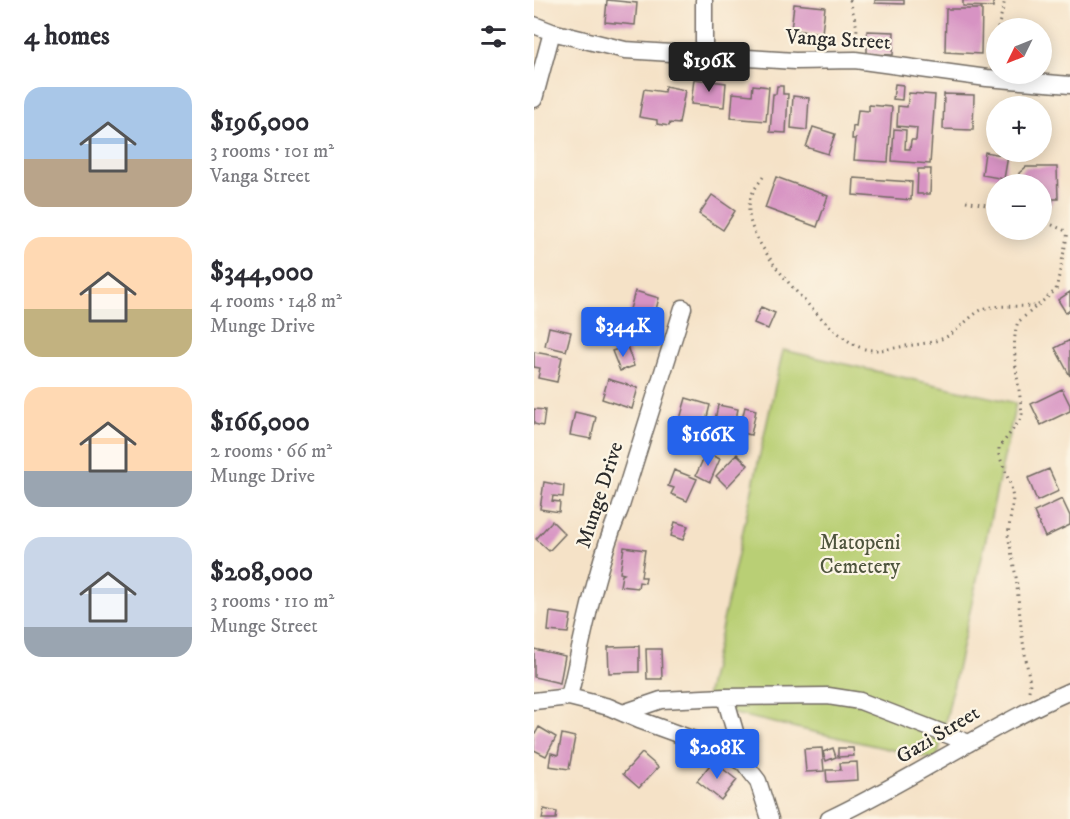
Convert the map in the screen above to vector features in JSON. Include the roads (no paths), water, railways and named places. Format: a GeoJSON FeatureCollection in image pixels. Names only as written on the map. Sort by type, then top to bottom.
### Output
{"type":"FeatureCollection","features":[{"type":"Feature","properties":{"kind":"street"},"geometry":{"type":"LineString","coordinates":[[704,0],[704,56]]}},
{"type":"Feature","properties":{"kind":"street","name":"Vanga Street"},"geometry":{"type":"LineString","coordinates":[[534,25],[552,32],[625,50],[795,61],[855,60],[987,78],[1070,85]]}},
{"type":"Feature","properties":{"kind":"street"},"geometry":{"type":"LineString","coordinates":[[534,99],[552,32]]}},
{"type":"Feature","properties":{"kind":"street","name":"Munge Drive"},"geometry":{"type":"LineString","coordinates":[[569,697],[606,546],[683,309]]}},
{"type":"Feature","properties":{"kind":"street","name":"Gazi Street"},"geometry":{"type":"LineString","coordinates":[[829,819],[892,788],[1027,710],[1070,691]]}},
{"type":"Feature","properties":{"kind":"street"},"geometry":{"type":"LineString","coordinates":[[623,713],[661,700],[828,696],[860,701],[969,743]]}},
{"type":"Feature","properties":{"kind":"street"},"geometry":{"type":"LineString","coordinates":[[534,700],[569,697],[609,707],[708,745],[744,763]]}},
{"type":"Feature","properties":{"kind":"street"},"geometry":{"type":"LineString","coordinates":[[724,697],[744,763],[758,781],[770,819]]}},
{"type":"Feature","properties":{"kind":"park label","name":"Matopeni Cemetery"},"geometry":{"type":"Point","coordinates":[860,555]}}]}
